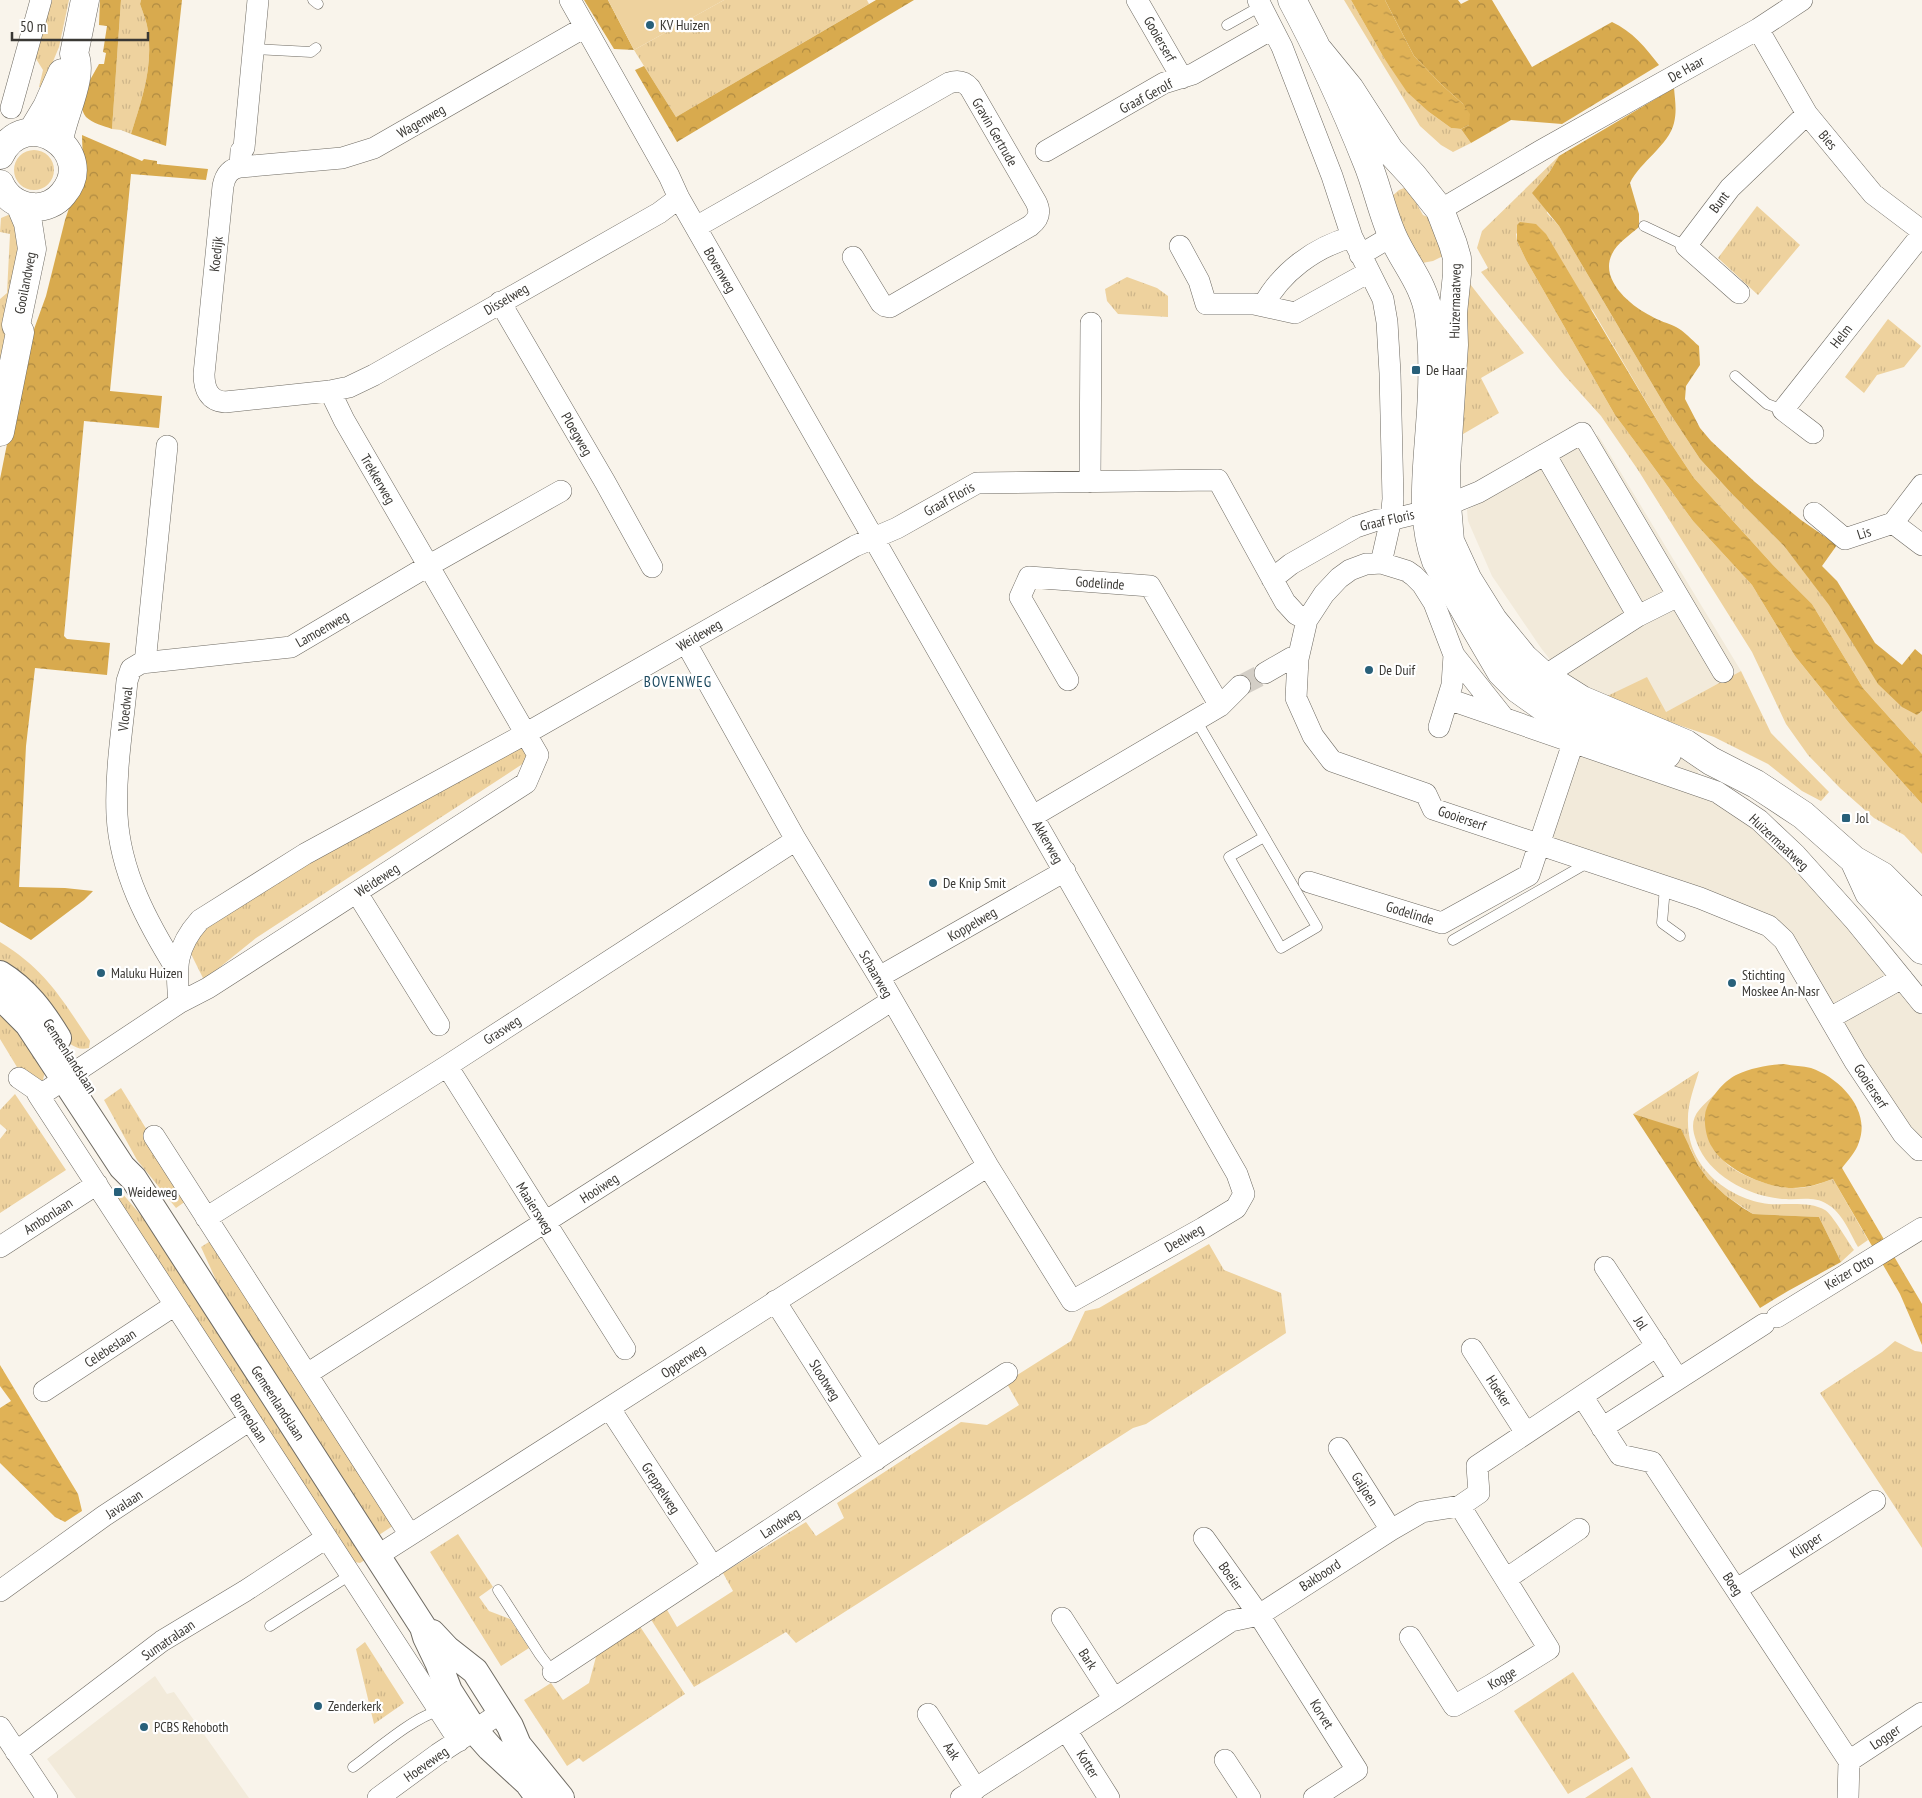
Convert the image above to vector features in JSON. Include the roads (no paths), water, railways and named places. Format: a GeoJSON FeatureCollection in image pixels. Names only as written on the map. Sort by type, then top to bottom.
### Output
{"type":"FeatureCollection","features":[{"type":"Feature","properties":{"kind":"main road"},"geometry":{"type":"LineString","coordinates":[[59,141],[64,116],[75,84],[78,62],[74,54],[85,0]]}},
{"type":"Feature","properties":{"kind":"main road","name":"Huizermaatweg"},"geometry":{"type":"LineString","coordinates":[[1292,0],[1319,51],[1367,162],[1392,236],[1424,295],[1433,354],[1427,468],[1437,508],[1450,541],[1468,580],[1493,620],[1524,658],[1544,676],[1582,700],[1686,744],[1711,761],[1756,784],[1803,815],[1854,860],[1882,876],[1922,916]]}},
{"type":"Feature","properties":{"kind":"main road","name":"Huizermaatweg"},"geometry":{"type":"LineString","coordinates":[[1319,51],[1350,89],[1390,151],[1440,210],[1456,258],[1453,313],[1454,345],[1446,471],[1430,543],[1436,560],[1500,672],[1518,689],[1553,714],[1606,734],[1681,759],[1711,761]]}},
{"type":"Feature","properties":{"kind":"main road"},"geometry":{"type":"LineString","coordinates":[[32,132],[47,107],[67,58],[74,54]]}},
{"type":"Feature","properties":{"kind":"main road"},"geometry":{"type":"LineString","coordinates":[[0,185],[8,196],[20,204],[34,207],[49,205],[63,194],[72,179],[71,161],[67,150],[59,141],[46,134],[32,132],[13,139],[1,151]]}},
{"type":"Feature","properties":{"kind":"main road"},"geometry":{"type":"LineString","coordinates":[[1378,194],[1413,176]]}},
{"type":"Feature","properties":{"kind":"main road","name":"Gooilandweg"},"geometry":{"type":"LineString","coordinates":[[0,432],[20,332],[16,325],[29,266],[32,241],[28,223],[20,204]]}},
{"type":"Feature","properties":{"kind":"main road","name":"Gooilandweg"},"geometry":{"type":"LineString","coordinates":[[20,332],[27,328],[43,285],[49,252],[49,205]]}},
{"type":"Feature","properties":{"kind":"main road"},"geometry":{"type":"LineString","coordinates":[[1416,278],[1432,272],[1456,258]]}},
{"type":"Feature","properties":{"kind":"main road","name":"Huizermaatweg"},"geometry":{"type":"LineString","coordinates":[[1854,860],[1870,893],[1922,950]]}},
{"type":"Feature","properties":{"kind":"street"},"geometry":{"type":"LineString","coordinates":[[11,108],[41,0]]}},
{"type":"Feature","properties":{"kind":"street"},"geometry":{"type":"LineString","coordinates":[[240,167],[248,111],[258,0]]}},
{"type":"Feature","properties":{"kind":"street","name":"Bovenweg"},"geometry":{"type":"LineString","coordinates":[[570,0],[669,176],[679,198],[873,538]]}},
{"type":"Feature","properties":{"kind":"street","name":"Gooierserf"},"geometry":{"type":"LineString","coordinates":[[1138,0],[1182,78]]}},
{"type":"Feature","properties":{"kind":"street","name":"De Haar"},"geometry":{"type":"LineString","coordinates":[[1440,210],[1542,150],[1758,29],[1802,0]]}},
{"type":"Feature","properties":{"kind":"street"},"geometry":{"type":"LineString","coordinates":[[1259,3],[1282,47],[1332,176],[1360,255],[1383,299],[1388,322],[1393,498],[1391,519],[1381,563]]}},
{"type":"Feature","properties":{"kind":"street","name":"Wagenweg"},"geometry":{"type":"LineString","coordinates":[[240,167],[342,158],[374,148],[585,27]]}},
{"type":"Feature","properties":{"kind":"street","name":"Graaf Gerolf"},"geometry":{"type":"LineString","coordinates":[[1046,151],[1164,83],[1193,74],[1272,29]]}},
{"type":"Feature","properties":{"kind":"street","name":"Bies"},"geometry":{"type":"LineString","coordinates":[[1758,29],[1807,114],[1873,194],[1922,232]]}},
{"type":"Feature","properties":{"kind":"street","name":"Gravin Gertrude"},"geometry":{"type":"LineString","coordinates":[[696,227],[949,83],[958,81],[965,84],[970,88],[1036,202],[1039,213],[1036,220],[1030,226],[890,307],[881,303],[853,256]]}},
{"type":"Feature","properties":{"kind":"street","name":"Bunt"},"geometry":{"type":"LineString","coordinates":[[1686,246],[1730,188],[1807,114]]}},
{"type":"Feature","properties":{"kind":"street","name":"Koedijk"},"geometry":{"type":"LineString","coordinates":[[240,167],[227,174],[223,186],[204,374],[206,390],[216,400],[226,402],[330,391]]}},
{"type":"Feature","properties":{"kind":"street","name":"Disselweg"},"geometry":{"type":"LineString","coordinates":[[330,391],[349,387],[374,375],[659,213],[679,198]]}},
{"type":"Feature","properties":{"kind":"street","name":"Helm"},"geometry":{"type":"LineString","coordinates":[[1783,410],[1922,232]]}},
{"type":"Feature","properties":{"kind":"street"},"geometry":{"type":"LineString","coordinates":[[1180,246],[1192,268],[1206,304],[1255,305],[1295,313],[1360,255],[1392,236]]}},
{"type":"Feature","properties":{"kind":"street"},"geometry":{"type":"LineString","coordinates":[[1255,305],[1297,265],[1334,243],[1360,255]]}},
{"type":"Feature","properties":{"kind":"street"},"geometry":{"type":"LineString","coordinates":[[1686,246],[1739,293]]}},
{"type":"Feature","properties":{"kind":"street","name":"Ploegweg"},"geometry":{"type":"LineString","coordinates":[[500,302],[605,482],[652,567]]}},
{"type":"Feature","properties":{"kind":"street"},"geometry":{"type":"LineString","coordinates":[[1090,482],[1091,323]]}},
{"type":"Feature","properties":{"kind":"street","name":"Trekkerweg"},"geometry":{"type":"LineString","coordinates":[[330,391],[344,420],[525,734]]}},
{"type":"Feature","properties":{"kind":"street"},"geometry":{"type":"LineString","coordinates":[[1783,410],[1813,433]]}},
{"type":"Feature","properties":{"kind":"street"},"geometry":{"type":"LineString","coordinates":[[1437,508],[1476,494],[1582,434],[1723,672]]}},
{"type":"Feature","properties":{"kind":"street"},"geometry":{"type":"LineString","coordinates":[[145,663],[167,446]]}},
{"type":"Feature","properties":{"kind":"street"},"geometry":{"type":"LineString","coordinates":[[1545,454],[1638,616]]}},
{"type":"Feature","properties":{"kind":"street","name":"Graaf Floris"},"geometry":{"type":"LineString","coordinates":[[873,538],[897,528],[977,483],[1218,480],[1272,579],[1291,564],[1366,523],[1437,508]]}},
{"type":"Feature","properties":{"kind":"street"},"geometry":{"type":"LineString","coordinates":[[1922,485],[1893,523],[1922,545]]}},
{"type":"Feature","properties":{"kind":"street"},"geometry":{"type":"LineString","coordinates":[[428,566],[562,492]]}},
{"type":"Feature","properties":{"kind":"street","name":"Lis"},"geometry":{"type":"LineString","coordinates":[[1814,512],[1845,539],[1893,523]]}},
{"type":"Feature","properties":{"kind":"street","name":"Weideweg"},"geometry":{"type":"LineString","coordinates":[[179,1003],[178,960],[187,934],[200,920],[305,854],[525,734],[855,546],[873,538]]}},
{"type":"Feature","properties":{"kind":"street","name":"Akkerweg"},"geometry":{"type":"LineString","coordinates":[[873,538],[1221,1146]]}},
{"type":"Feature","properties":{"kind":"street"},"geometry":{"type":"LineString","coordinates":[[1272,579],[1290,610],[1307,620],[1324,594],[1344,574],[1366,564],[1381,563],[1406,571],[1422,584],[1434,603],[1454,655],[1504,718]]}},
{"type":"Feature","properties":{"kind":"street","name":"Lamoenweg"},"geometry":{"type":"LineString","coordinates":[[145,663],[290,647],[428,566]]}},
{"type":"Feature","properties":{"kind":"street","name":"Godelinde"},"geometry":{"type":"LineString","coordinates":[[1068,680],[1020,597],[1029,578],[1150,586],[1220,706]]}},
{"type":"Feature","properties":{"kind":"street"},"geometry":{"type":"LineString","coordinates":[[1518,689],[1531,684],[1638,616],[1678,596]]}},
{"type":"Feature","properties":{"kind":"street","name":"Gooierserf"},"geometry":{"type":"LineString","coordinates":[[1307,620],[1298,659],[1296,698],[1313,736],[1332,761],[1426,794],[1433,809],[1700,898],[1769,926],[1784,940],[1855,1062],[1903,1134],[1919,1150]]}},
{"type":"Feature","properties":{"kind":"street","name":"Schaarweg"},"geometry":{"type":"LineString","coordinates":[[686,643],[796,840],[879,977],[988,1166],[1072,1301]]}},
{"type":"Feature","properties":{"kind":"street"},"geometry":{"type":"LineString","coordinates":[[1439,727],[1452,685],[1454,655]]}},
{"type":"Feature","properties":{"kind":"street"},"geometry":{"type":"LineString","coordinates":[[1265,672],[1291,658],[1298,659]]}},
{"type":"Feature","properties":{"kind":"street","name":"Vloedwal"},"geometry":{"type":"LineString","coordinates":[[145,663],[134,666],[128,681],[119,767],[117,816],[131,882],[155,934],[177,970]]}},
{"type":"Feature","properties":{"kind":"street"},"geometry":{"type":"LineString","coordinates":[[1033,816],[1220,706],[1240,686]]}},
{"type":"Feature","properties":{"kind":"street","name":"Huizermaatweg"},"geometry":{"type":"LineString","coordinates":[[1448,699],[1716,792],[1759,820],[1796,855],[1856,922],[1922,1003]]}},
{"type":"Feature","properties":{"kind":"street","name":"Weideweg"},"geometry":{"type":"LineString","coordinates":[[71,1074],[179,1003],[208,988],[526,784],[538,755],[525,734]]}},
{"type":"Feature","properties":{"kind":"street","name":"Godelinde"},"geometry":{"type":"LineString","coordinates":[[1309,882],[1442,923],[1529,875],[1573,743]]}},
{"type":"Feature","properties":{"kind":"street","name":"Grasweg"},"geometry":{"type":"LineString","coordinates":[[206,1218],[447,1066],[796,840]]}},
{"type":"Feature","properties":{"kind":"street","name":"Koppelweg"},"geometry":{"type":"LineString","coordinates":[[879,977],[1065,871]]}},
{"type":"Feature","properties":{"kind":"street"},"geometry":{"type":"LineString","coordinates":[[357,893],[439,1025]]}},
{"type":"Feature","properties":{"kind":"street","name":"Gemeenlandslaan"},"geometry":{"type":"LineString","coordinates":[[0,974],[33,1001],[71,1074]]}},
{"type":"Feature","properties":{"kind":"street"},"geometry":{"type":"LineString","coordinates":[[1830,1018],[1902,978]]}},
{"type":"Feature","properties":{"kind":"street","name":"Gemeenlandslaan"},"geometry":{"type":"LineString","coordinates":[[0,996],[28,1024],[109,1117],[134,1179],[423,1626],[447,1649],[475,1671],[502,1712],[518,1745],[561,1798]]}},
{"type":"Feature","properties":{"kind":"street","name":"Hooiweg"},"geometry":{"type":"LineString","coordinates":[[307,1374],[892,1001]]}},
{"type":"Feature","properties":{"kind":"street","name":"Maaiersweg"},"geometry":{"type":"LineString","coordinates":[[447,1066],[625,1349]]}},
{"type":"Feature","properties":{"kind":"street"},"geometry":{"type":"LineString","coordinates":[[39,1096],[71,1074]]}},
{"type":"Feature","properties":{"kind":"street","name":"Borneolaan"},"geometry":{"type":"LineString","coordinates":[[19,1078],[35,1090],[39,1096],[439,1711],[466,1735]]}},
{"type":"Feature","properties":{"kind":"street"},"geometry":{"type":"LineString","coordinates":[[154,1136],[410,1535]]}},
{"type":"Feature","properties":{"kind":"street","name":"Deelweg"},"geometry":{"type":"LineString","coordinates":[[1072,1301],[1236,1208],[1244,1194],[1237,1174],[1221,1146]]}},
{"type":"Feature","properties":{"kind":"street","name":"Opperweg"},"geometry":{"type":"LineString","coordinates":[[377,1556],[988,1166]]}},
{"type":"Feature","properties":{"kind":"street","name":"Ambonlaan"},"geometry":{"type":"LineString","coordinates":[[0,1247],[97,1184]]}},
{"type":"Feature","properties":{"kind":"street","name":"Keizer Otto"},"geometry":{"type":"LineString","coordinates":[[1678,1379],[1770,1320],[1922,1228]]}},
{"type":"Feature","properties":{"kind":"street","name":"Jol"},"geometry":{"type":"LineString","coordinates":[[1605,1266],[1678,1379]]}},
{"type":"Feature","properties":{"kind":"street","name":"Slootweg"},"geometry":{"type":"LineString","coordinates":[[775,1301],[876,1460]]}},
{"type":"Feature","properties":{"kind":"street","name":"Celebeslaan"},"geometry":{"type":"LineString","coordinates":[[44,1391],[175,1305]]}},
{"type":"Feature","properties":{"kind":"street","name":"Bakboord"},"geometry":{"type":"LineString","coordinates":[[968,1793],[1231,1621],[1259,1615],[1422,1512],[1460,1506],[1479,1493],[1477,1466],[1657,1346]]}},
{"type":"Feature","properties":{"kind":"street","name":"Hoeker"},"geometry":{"type":"LineString","coordinates":[[1472,1349],[1526,1433]]}},
{"type":"Feature","properties":{"kind":"street","name":"Landweg"},"geometry":{"type":"LineString","coordinates":[[553,1672],[1007,1373]]}},
{"type":"Feature","properties":{"kind":"street"},"geometry":{"type":"LineString","coordinates":[[1602,1428],[1678,1379]]}},
{"type":"Feature","properties":{"kind":"street","name":"Boeg"},"geometry":{"type":"LineString","coordinates":[[1582,1396],[1620,1455],[1652,1462],[1849,1761]]}},
{"type":"Feature","properties":{"kind":"street","name":"Greppelweg"},"geometry":{"type":"LineString","coordinates":[[610,1409],[713,1567]]}},
{"type":"Feature","properties":{"kind":"street","name":"Javalaan"},"geometry":{"type":"LineString","coordinates":[[0,1591],[104,1516],[250,1420]]}},
{"type":"Feature","properties":{"kind":"street","name":"Galjoen"},"geometry":{"type":"LineString","coordinates":[[1339,1448],[1391,1530]]}},
{"type":"Feature","properties":{"kind":"street","name":"Klipper"},"geometry":{"type":"LineString","coordinates":[[1737,1589],[1875,1501]]}},
{"type":"Feature","properties":{"kind":"street","name":"Kogge"},"geometry":{"type":"LineString","coordinates":[[1410,1637],[1454,1706],[1549,1649],[1460,1506]]}},
{"type":"Feature","properties":{"kind":"street"},"geometry":{"type":"LineString","coordinates":[[1506,1579],[1579,1529]]}},
{"type":"Feature","properties":{"kind":"street","name":"Sumatralaan"},"geometry":{"type":"LineString","coordinates":[[16,1752],[162,1641],[245,1591],[326,1538]]}},
{"type":"Feature","properties":{"kind":"street","name":"Boeier"},"geometry":{"type":"LineString","coordinates":[[1204,1538],[1259,1615]]}},
{"type":"Feature","properties":{"kind":"street","name":"Korvet"},"geometry":{"type":"LineString","coordinates":[[1259,1615],[1357,1770],[1314,1798]]}},
{"type":"Feature","properties":{"kind":"street","name":"Bark"},"geometry":{"type":"LineString","coordinates":[[1062,1618],[1114,1699]]}},
{"type":"Feature","properties":{"kind":"street","name":"Gemeenlandslaan"},"geometry":{"type":"LineString","coordinates":[[423,1626],[466,1735],[480,1738],[528,1783],[539,1798]]}},
{"type":"Feature","properties":{"kind":"street","name":"Hoeveweg"},"geometry":{"type":"LineString","coordinates":[[378,1798],[466,1735],[502,1712]]}},
{"type":"Feature","properties":{"kind":"street","name":"Logger"},"geometry":{"type":"LineString","coordinates":[[1849,1761],[1922,1712]]}},
{"type":"Feature","properties":{"kind":"street","name":"Aak"},"geometry":{"type":"LineString","coordinates":[[928,1714],[968,1793]]}},
{"type":"Feature","properties":{"kind":"street"},"geometry":{"type":"LineString","coordinates":[[0,1727],[45,1797]]}},
{"type":"Feature","properties":{"kind":"street","name":"Kotter"},"geometry":{"type":"LineString","coordinates":[[1066,1730],[1109,1798]]}},
{"type":"Feature","properties":{"kind":"street"},"geometry":{"type":"LineString","coordinates":[[1225,1760],[1250,1798]]}},
{"type":"Feature","properties":{"kind":"street"},"geometry":{"type":"LineString","coordinates":[[1848,1798],[1849,1761]]}},
{"type":"Feature","properties":{"kind":"lane"},"geometry":{"type":"LineString","coordinates":[[1227,25],[1259,3]]}},
{"type":"Feature","properties":{"kind":"lane"},"geometry":{"type":"LineString","coordinates":[[253,49],[314,52]]}},
{"type":"Feature","properties":{"kind":"lane"},"geometry":{"type":"LineString","coordinates":[[1644,226],[1686,246]]}},
{"type":"Feature","properties":{"kind":"lane"},"geometry":{"type":"LineString","coordinates":[[1735,376],[1767,404],[1783,410]]}},
{"type":"Feature","properties":{"kind":"lane"},"geometry":{"type":"LineString","coordinates":[[1196,720],[1317,927],[1281,948],[1229,857],[1264,837]]}},
{"type":"Feature","properties":{"kind":"lane"},"geometry":{"type":"LineString","coordinates":[[1453,940],[1590,862]]}},
{"type":"Feature","properties":{"kind":"lane"},"geometry":{"type":"LineString","coordinates":[[1665,887],[1662,923],[1680,936]]}},
{"type":"Feature","properties":{"kind":"lane"},"geometry":{"type":"LineString","coordinates":[[270,1626],[350,1574]]}},
{"type":"Feature","properties":{"kind":"lane"},"geometry":{"type":"LineString","coordinates":[[498,1590],[553,1672]]}},
{"type":"Feature","properties":{"kind":"lane"},"geometry":{"type":"LineString","coordinates":[[352,1767],[410,1726],[439,1711]]}},
{"type":"Feature","properties":{"kind":"water"},"geometry":{"type":"Polygon","coordinates":[[[1351,0],[1385,0],[1414,56],[1463,104],[1470,114],[1469,125],[1461,129],[1451,128],[1429,112],[1407,92],[1384,58],[1351,0]]]}},
{"type":"Feature","properties":{"kind":"water"},"geometry":{"type":"Polygon","coordinates":[[[1520,222],[1536,224],[1546,234],[1670,442],[1694,478],[1773,565],[1812,604],[1863,688],[1922,754],[1922,804],[1849,723],[1795,656],[1752,585],[1693,521],[1615,415],[1526,260],[1517,241],[1517,225],[1520,222]]]}},
{"type":"Feature","properties":{"kind":"water"},"geometry":{"type":"Polygon","coordinates":[[[1784,1064],[1811,1068],[1822,1073],[1842,1087],[1857,1107],[1861,1118],[1862,1130],[1858,1146],[1842,1168],[1922,1304],[1922,1345],[1900,1294],[1833,1179],[1797,1188],[1771,1185],[1736,1170],[1718,1155],[1710,1144],[1705,1124],[1705,1114],[1718,1090],[1731,1078],[1747,1070],[1784,1064]]]}},
{"type":"Feature","properties":{"kind":"water"},"geometry":{"type":"Polygon","coordinates":[[[0,1365],[78,1494],[82,1511],[65,1522],[55,1517],[0,1463],[0,1408],[11,1401],[0,1386],[0,1365]]]}},
{"type":"Feature","properties":{"kind":"tunnel"},"geometry":{"type":"LineString","coordinates":[[1240,686],[1265,673]]}},
{"type":"Feature","properties":{"kind":"place","name":"KV Huizen"},"geometry":{"type":"Point","coordinates":[650,25]}},
{"type":"Feature","properties":{"kind":"place","name":"De Haar"},"geometry":{"type":"Point","coordinates":[1416,370]}},
{"type":"Feature","properties":{"kind":"place","name":"De Duif"},"geometry":{"type":"Point","coordinates":[1369,670]}},
{"type":"Feature","properties":{"kind":"place","name":"Jol"},"geometry":{"type":"Point","coordinates":[1846,818]}},
{"type":"Feature","properties":{"kind":"place","name":"De Knip Smit"},"geometry":{"type":"Point","coordinates":[933,883]}},
{"type":"Feature","properties":{"kind":"place","name":"Maluku Huizen"},"geometry":{"type":"Point","coordinates":[101,973]}},
{"type":"Feature","properties":{"kind":"place","name":"Stichting Moskee An-Nasr"},"geometry":{"type":"Point","coordinates":[1732,983]}},
{"type":"Feature","properties":{"kind":"place","name":"Weideweg"},"geometry":{"type":"Point","coordinates":[118,1192]}},
{"type":"Feature","properties":{"kind":"place","name":"Zenderkerk"},"geometry":{"type":"Point","coordinates":[318,1706]}},
{"type":"Feature","properties":{"kind":"place","name":"PCBS Rehoboth"},"geometry":{"type":"Point","coordinates":[144,1727]}},
{"type":"Feature","properties":{"kind":"district","name":"BOVENWEG"},"geometry":{"type":"Point","coordinates":[678,681]}}]}
